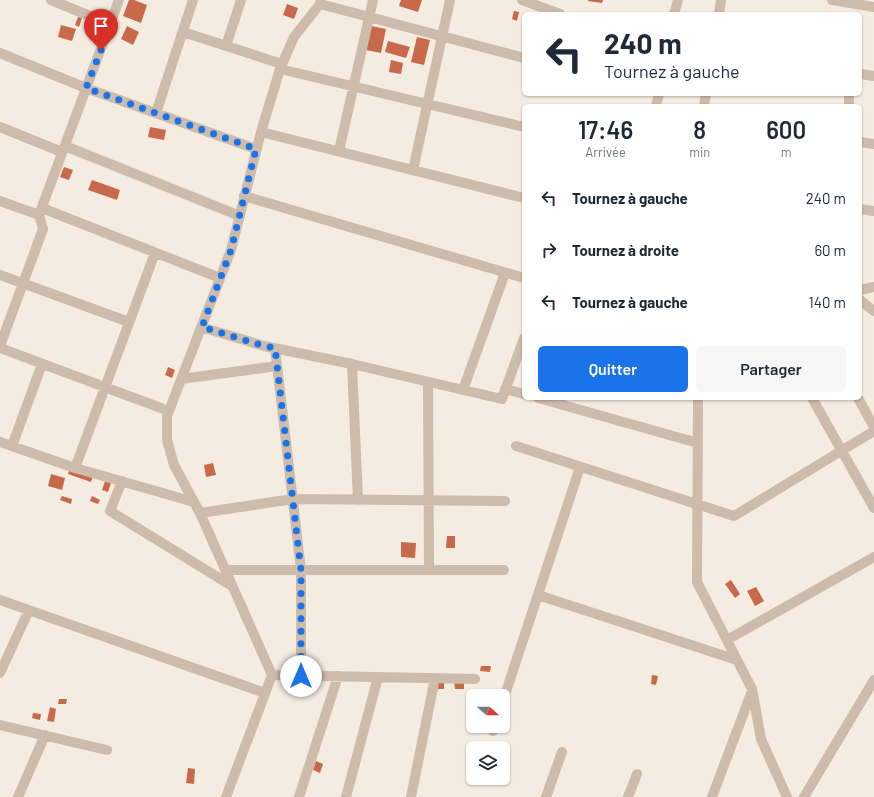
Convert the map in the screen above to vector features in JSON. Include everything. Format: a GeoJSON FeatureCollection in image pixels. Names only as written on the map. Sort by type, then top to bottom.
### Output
{"type":"FeatureCollection","features":[{"type":"Feature","properties":{"kind":"street"},"geometry":{"type":"LineString","coordinates":[[51,0],[110,24]]}},
{"type":"Feature","properties":{"kind":"street"},"geometry":{"type":"LineString","coordinates":[[119,0],[40,212],[43,230],[0,347],[169,411]]}},
{"type":"Feature","properties":{"kind":"street"},"geometry":{"type":"LineString","coordinates":[[156,113],[193,0]]}},
{"type":"Feature","properties":{"kind":"street"},"geometry":{"type":"LineString","coordinates":[[226,46],[241,0]]}},
{"type":"Feature","properties":{"kind":"street"},"geometry":{"type":"LineString","coordinates":[[339,151],[373,0]]}},
{"type":"Feature","properties":{"kind":"street"},"geometry":{"type":"LineString","coordinates":[[413,170],[450,0]]}},
{"type":"Feature","properties":{"kind":"street"},"geometry":{"type":"LineString","coordinates":[[522,0],[555,12]]}},
{"type":"Feature","properties":{"kind":"street"},"geometry":{"type":"LineString","coordinates":[[675,12],[678,0]]}},
{"type":"Feature","properties":{"kind":"street"},"geometry":{"type":"LineString","coordinates":[[719,12],[721,0]]}},
{"type":"Feature","properties":{"kind":"street"},"geometry":{"type":"LineString","coordinates":[[832,0],[874,7]]}},
{"type":"Feature","properties":{"kind":"street"},"geometry":{"type":"LineString","coordinates":[[226,797],[272,675],[200,513],[174,464],[167,440],[167,416],[231,250],[260,132],[281,67],[294,37],[321,2],[369,17],[522,57]]}},
{"type":"Feature","properties":{"kind":"street"},"geometry":{"type":"LineString","coordinates":[[183,32],[226,46],[281,67],[354,87],[522,127]]}},
{"type":"Feature","properties":{"kind":"street"},"geometry":{"type":"LineString","coordinates":[[0,53],[86,88],[256,149]]}},
{"type":"Feature","properties":{"kind":"street"},"geometry":{"type":"LineString","coordinates":[[862,74],[874,76]]}},
{"type":"Feature","properties":{"kind":"street"},"geometry":{"type":"LineString","coordinates":[[0,127],[64,149],[240,216]]}},
{"type":"Feature","properties":{"kind":"street"},"geometry":{"type":"LineString","coordinates":[[260,132],[522,197]]}},
{"type":"Feature","properties":{"kind":"street"},"geometry":{"type":"LineString","coordinates":[[862,142],[874,144]]}},
{"type":"Feature","properties":{"kind":"street"},"geometry":{"type":"LineString","coordinates":[[244,196],[522,277]]}},
{"type":"Feature","properties":{"kind":"street"},"geometry":{"type":"LineString","coordinates":[[0,201],[40,212],[220,278]]}},
{"type":"Feature","properties":{"kind":"street"},"geometry":{"type":"LineString","coordinates":[[862,209],[874,211]]}},
{"type":"Feature","properties":{"kind":"street"},"geometry":{"type":"LineString","coordinates":[[75,468],[155,253]]}},
{"type":"Feature","properties":{"kind":"street"},"geometry":{"type":"LineString","coordinates":[[463,390],[505,273]]}},
{"type":"Feature","properties":{"kind":"street"},"geometry":{"type":"LineString","coordinates":[[0,275],[129,322]]}},
{"type":"Feature","properties":{"kind":"street"},"geometry":{"type":"LineString","coordinates":[[862,290],[874,287]]}},
{"type":"Feature","properties":{"kind":"street"},"geometry":{"type":"LineString","coordinates":[[862,302],[874,311]]}},
{"type":"Feature","properties":{"kind":"street"},"geometry":{"type":"LineString","coordinates":[[202,327],[264,346],[352,364],[502,399],[522,344]]}},
{"type":"Feature","properties":{"kind":"street"},"geometry":{"type":"LineString","coordinates":[[275,348],[301,570],[301,676]]}},
{"type":"Feature","properties":{"kind":"street"},"geometry":{"type":"LineString","coordinates":[[12,446],[42,364]]}},
{"type":"Feature","properties":{"kind":"street"},"geometry":{"type":"LineString","coordinates":[[352,364],[358,500]]}},
{"type":"Feature","properties":{"kind":"street"},"geometry":{"type":"LineString","coordinates":[[181,379],[277,366]]}},
{"type":"Feature","properties":{"kind":"street"},"geometry":{"type":"LineString","coordinates":[[428,382],[429,570]]}},
{"type":"Feature","properties":{"kind":"street"},"geometry":{"type":"LineString","coordinates":[[506,389],[522,393]]}},
{"type":"Feature","properties":{"kind":"street"},"geometry":{"type":"LineString","coordinates":[[545,400],[698,444]]}},
{"type":"Feature","properties":{"kind":"street"},"geometry":{"type":"LineString","coordinates":[[698,400],[697,582],[752,689],[760,739],[787,797]]}},
{"type":"Feature","properties":{"kind":"street"},"geometry":{"type":"LineString","coordinates":[[813,400],[874,508]]}},
{"type":"Feature","properties":{"kind":"street"},"geometry":{"type":"LineString","coordinates":[[859,400],[874,427]]}},
{"type":"Feature","properties":{"kind":"street"},"geometry":{"type":"LineString","coordinates":[[516,446],[734,516],[874,431]]}},
{"type":"Feature","properties":{"kind":"street"},"geometry":{"type":"LineString","coordinates":[[0,442],[75,468],[194,502]]}},
{"type":"Feature","properties":{"kind":"street"},"geometry":{"type":"LineString","coordinates":[[507,689],[580,467]]}},
{"type":"Feature","properties":{"kind":"street"},"geometry":{"type":"LineString","coordinates":[[122,481],[110,511],[232,586]]}},
{"type":"Feature","properties":{"kind":"street"},"geometry":{"type":"LineString","coordinates":[[200,513],[293,499],[505,501]]}},
{"type":"Feature","properties":{"kind":"street"},"geometry":{"type":"LineString","coordinates":[[727,640],[874,557]]}},
{"type":"Feature","properties":{"kind":"street"},"geometry":{"type":"LineString","coordinates":[[225,570],[504,570]]}},
{"type":"Feature","properties":{"kind":"street"},"geometry":{"type":"LineString","coordinates":[[538,595],[737,660]]}},
{"type":"Feature","properties":{"kind":"street"},"geometry":{"type":"LineString","coordinates":[[0,600],[265,693]]}},
{"type":"Feature","properties":{"kind":"street"},"geometry":{"type":"LineString","coordinates":[[0,674],[29,610]]}},
{"type":"Feature","properties":{"kind":"street"},"geometry":{"type":"LineString","coordinates":[[272,675],[475,679]]}},
{"type":"Feature","properties":{"kind":"street"},"geometry":{"type":"LineString","coordinates":[[299,797],[338,676]]}},
{"type":"Feature","properties":{"kind":"street"},"geometry":{"type":"LineString","coordinates":[[346,797],[378,677]]}},
{"type":"Feature","properties":{"kind":"street"},"geometry":{"type":"LineString","coordinates":[[411,797],[435,678]]}},
{"type":"Feature","properties":{"kind":"street"},"geometry":{"type":"LineString","coordinates":[[804,797],[874,680]]}},
{"type":"Feature","properties":{"kind":"street"},"geometry":{"type":"LineString","coordinates":[[712,797],[752,689]]}},
{"type":"Feature","properties":{"kind":"street"},"geometry":{"type":"LineString","coordinates":[[0,725],[107,750]]}},
{"type":"Feature","properties":{"kind":"street"},"geometry":{"type":"LineString","coordinates":[[18,797],[45,735]]}},
{"type":"Feature","properties":{"kind":"street"},"geometry":{"type":"LineString","coordinates":[[546,797],[562,752]]}},
{"type":"Feature","properties":{"kind":"street"},"geometry":{"type":"LineString","coordinates":[[628,797],[637,774]]}},
{"type":"Feature","properties":{"kind":"building"},"geometry":{"type":"Polygon","coordinates":[[[129,0],[134,0],[147,5],[141,23],[123,16],[129,0]]]}},
{"type":"Feature","properties":{"kind":"building"},"geometry":{"type":"Polygon","coordinates":[[[401,0],[422,0],[418,12],[399,6],[401,0]]]}},
{"type":"Feature","properties":{"kind":"building"},"geometry":{"type":"Polygon","coordinates":[[[588,0],[603,0],[602,3],[588,0]]]}},
{"type":"Feature","properties":{"kind":"building"},"geometry":{"type":"Polygon","coordinates":[[[287,4],[298,8],[294,19],[283,15],[287,4]]]}},
{"type":"Feature","properties":{"kind":"building"},"geometry":{"type":"Polygon","coordinates":[[[514,11],[519,12],[517,21],[512,19],[514,11]]]}},
{"type":"Feature","properties":{"kind":"building"},"geometry":{"type":"Polygon","coordinates":[[[78,17],[82,18],[79,27],[75,25],[78,17]]]}},
{"type":"Feature","properties":{"kind":"building"},"geometry":{"type":"Polygon","coordinates":[[[61,25],[76,29],[72,41],[58,37],[61,25]]]}},
{"type":"Feature","properties":{"kind":"building"},"geometry":{"type":"Polygon","coordinates":[[[127,26],[139,32],[133,45],[121,39],[127,26]]]}},
{"type":"Feature","properties":{"kind":"building"},"geometry":{"type":"Polygon","coordinates":[[[371,26],[386,29],[381,53],[366,50],[371,26]]]}},
{"type":"Feature","properties":{"kind":"building"},"geometry":{"type":"Polygon","coordinates":[[[417,37],[430,40],[424,65],[411,62],[417,37]]]}},
{"type":"Feature","properties":{"kind":"building"},"geometry":{"type":"Polygon","coordinates":[[[388,41],[410,47],[406,58],[385,52],[388,41]]]}},
{"type":"Feature","properties":{"kind":"building"},"geometry":{"type":"Polygon","coordinates":[[[391,60],[403,63],[401,74],[389,72],[391,60]]]}},
{"type":"Feature","properties":{"kind":"building"},"geometry":{"type":"Polygon","coordinates":[[[150,127],[166,130],[164,140],[148,137],[150,127]]]}},
{"type":"Feature","properties":{"kind":"building"},"geometry":{"type":"Polygon","coordinates":[[[64,167],[73,170],[69,180],[60,177],[64,167]]]}},
{"type":"Feature","properties":{"kind":"building"},"geometry":{"type":"Polygon","coordinates":[[[92,180],[120,190],[117,200],[88,190],[92,180]]]}},
{"type":"Feature","properties":{"kind":"building"},"geometry":{"type":"Polygon","coordinates":[[[168,367],[175,370],[172,378],[165,375],[168,367]]]}},
{"type":"Feature","properties":{"kind":"building"},"geometry":{"type":"Polygon","coordinates":[[[213,463],[216,475],[206,477],[204,465],[213,463]]]}},
{"type":"Feature","properties":{"kind":"building"},"geometry":{"type":"Polygon","coordinates":[[[70,468],[93,476],[91,482],[68,474],[70,468]]]}},
{"type":"Feature","properties":{"kind":"building"},"geometry":{"type":"Polygon","coordinates":[[[51,474],[65,478],[62,490],[48,486],[51,474]]]}},
{"type":"Feature","properties":{"kind":"building"},"geometry":{"type":"Polygon","coordinates":[[[105,481],[111,483],[108,492],[102,490],[105,481]]]}},
{"type":"Feature","properties":{"kind":"building"},"geometry":{"type":"Polygon","coordinates":[[[62,496],[72,499],[71,504],[60,500],[62,496]]]}},
{"type":"Feature","properties":{"kind":"building"},"geometry":{"type":"Polygon","coordinates":[[[92,496],[100,500],[98,504],[90,501],[92,496]]]}},
{"type":"Feature","properties":{"kind":"building"},"geometry":{"type":"Polygon","coordinates":[[[447,536],[455,536],[455,548],[446,548],[447,536]]]}},
{"type":"Feature","properties":{"kind":"building"},"geometry":{"type":"Polygon","coordinates":[[[401,542],[416,543],[415,558],[401,557],[401,542]]]}},
{"type":"Feature","properties":{"kind":"building"},"geometry":{"type":"Polygon","coordinates":[[[731,580],[740,594],[735,598],[725,584],[731,580]]]}},
{"type":"Feature","properties":{"kind":"building"},"geometry":{"type":"Polygon","coordinates":[[[756,587],[764,601],[755,606],[747,591],[756,587]]]}},
{"type":"Feature","properties":{"kind":"building"},"geometry":{"type":"Polygon","coordinates":[[[305,666],[319,666],[319,670],[305,670],[305,666]]]}},
{"type":"Feature","properties":{"kind":"building"},"geometry":{"type":"Polygon","coordinates":[[[481,666],[491,666],[490,672],[480,671],[481,666]]]}},
{"type":"Feature","properties":{"kind":"building"},"geometry":{"type":"Polygon","coordinates":[[[652,675],[658,676],[656,685],[651,684],[652,675]]]}},
{"type":"Feature","properties":{"kind":"building"},"geometry":{"type":"Polygon","coordinates":[[[437,680],[444,680],[444,689],[437,689],[437,680]]]}},
{"type":"Feature","properties":{"kind":"building"},"geometry":{"type":"Polygon","coordinates":[[[464,680],[464,689],[455,689],[454,681],[464,680]]]}},
{"type":"Feature","properties":{"kind":"building"},"geometry":{"type":"Polygon","coordinates":[[[59,699],[67,699],[66,704],[58,704],[59,699]]]}},
{"type":"Feature","properties":{"kind":"building"},"geometry":{"type":"Polygon","coordinates":[[[50,707],[56,709],[54,722],[47,721],[50,707]]]}},
{"type":"Feature","properties":{"kind":"building"},"geometry":{"type":"Polygon","coordinates":[[[33,713],[41,714],[40,720],[32,718],[33,713]]]}},
{"type":"Feature","properties":{"kind":"building"},"geometry":{"type":"Polygon","coordinates":[[[316,761],[323,764],[320,773],[313,770],[316,761]]]}},
{"type":"Feature","properties":{"kind":"building"},"geometry":{"type":"Polygon","coordinates":[[[188,768],[195,769],[194,784],[186,783],[188,768]]]}},
{"type":"Feature","properties":{"kind":"route"},"geometry":{"type":"LineString","coordinates":[[101,50],[86,88],[256,149],[231,250],[202,327],[275,348],[301,570],[301,676]]}}]}
